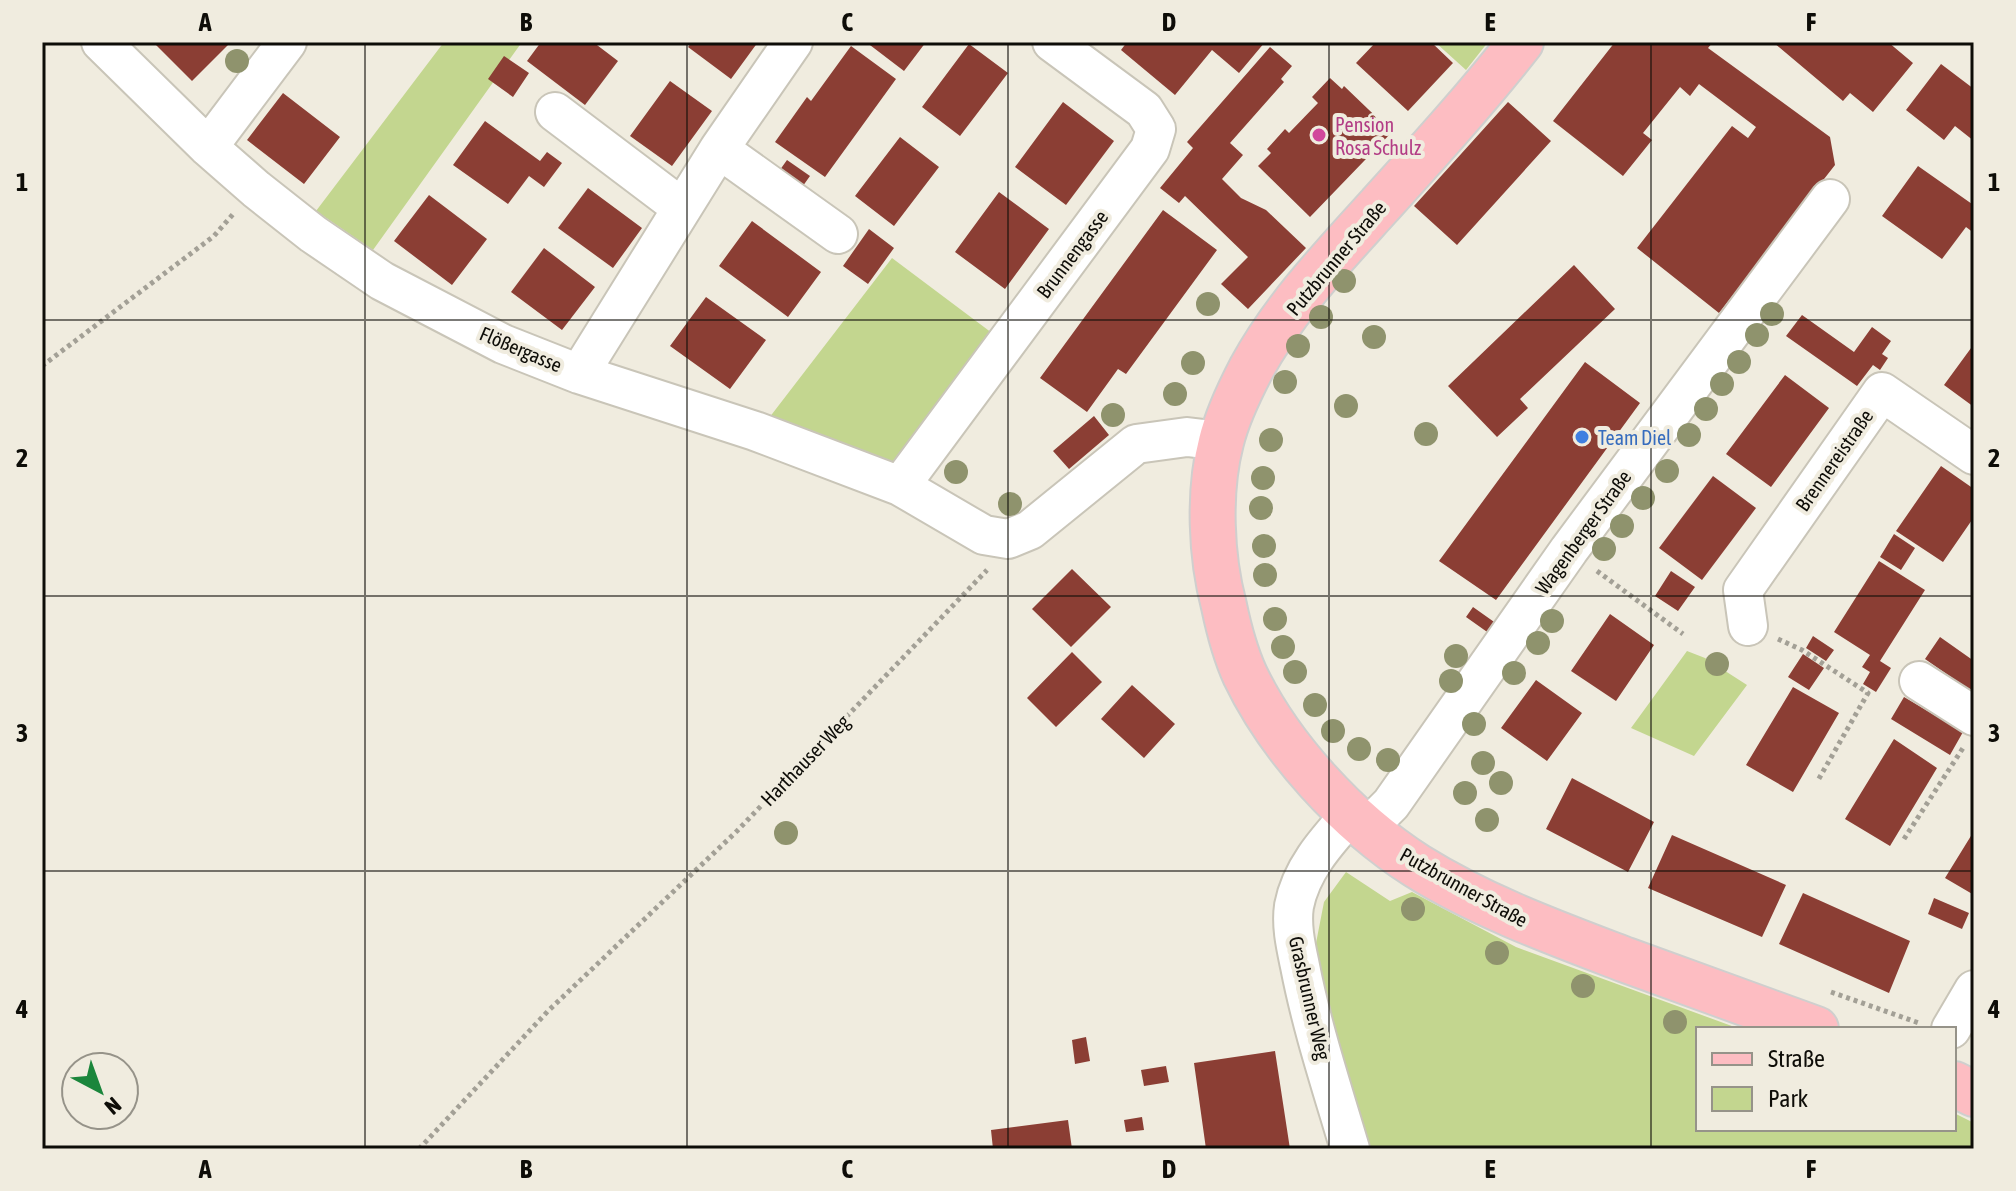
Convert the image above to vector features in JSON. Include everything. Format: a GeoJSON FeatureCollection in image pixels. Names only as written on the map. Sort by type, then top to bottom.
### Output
{"type":"FeatureCollection","features":[{"type":"Feature","properties":{"kind":"main road","name":"Putzbrunner Straße"},"geometry":{"type":"LineString","coordinates":[[1521,42],[1424,158],[1336,253],[1282,322],[1251,369],[1221,441],[1217,468],[1213,531],[1217,581],[1232,639],[1245,674],[1267,715],[1290,748],[1359,821],[1416,865],[1543,929],[1818,1008]]}},
{"type":"Feature","properties":{"kind":"main road"},"geometry":{"type":"LineString","coordinates":[[1956,1085],[1974,1094]]}},
{"type":"Feature","properties":{"kind":"street","name":"Flößergasse"},"geometry":{"type":"LineString","coordinates":[[101,42],[208,147],[256,189],[313,234],[382,281],[503,344],[579,374],[755,431],[900,486],[984,535],[1008,539]]}},
{"type":"Feature","properties":{"kind":"street"},"geometry":{"type":"LineString","coordinates":[[208,147],[287,42]]}},
{"type":"Feature","properties":{"kind":"street"},"geometry":{"type":"LineString","coordinates":[[579,374],[719,149],[793,42]]}},
{"type":"Feature","properties":{"kind":"street","name":"Brunnengasse"},"geometry":{"type":"LineString","coordinates":[[900,486],[1150,149],[1156,129],[1144,110],[1052,42]]}},
{"type":"Feature","properties":{"kind":"street"},"geometry":{"type":"LineString","coordinates":[[555,112],[682,208]]}},
{"type":"Feature","properties":{"kind":"street"},"geometry":{"type":"LineString","coordinates":[[719,149],[838,234]]}},
{"type":"Feature","properties":{"kind":"street","name":"Wagenberger Straße"},"geometry":{"type":"LineString","coordinates":[[1359,821],[1391,804],[1569,550],[1830,199]]}},
{"type":"Feature","properties":{"kind":"street","name":"Brennereistraße"},"geometry":{"type":"LineString","coordinates":[[1748,626],[1743,590],[1882,392],[1974,455]]}},
{"type":"Feature","properties":{"kind":"street"},"geometry":{"type":"LineString","coordinates":[[1008,539],[1030,530],[1136,444],[1187,437],[1221,441]]}},
{"type":"Feature","properties":{"kind":"street"},"geometry":{"type":"LineString","coordinates":[[1919,681],[1970,729]]}},
{"type":"Feature","properties":{"kind":"street","name":"Grasbrunner Weg"},"geometry":{"type":"LineString","coordinates":[[1350,1149],[1308,1006],[1294,932],[1294,906],[1305,873],[1326,842],[1359,821]]}},
{"type":"Feature","properties":{"kind":"street"},"geometry":{"type":"LineString","coordinates":[[1936,1026],[1974,990]]}},
{"type":"Feature","properties":{"kind":"path"},"geometry":{"type":"LineString","coordinates":[[42,366],[214,236],[256,189]]}},
{"type":"Feature","properties":{"kind":"path","name":"Harthauser Weg"},"geometry":{"type":"LineString","coordinates":[[419,1149],[548,1011],[737,831],[985,574],[1008,539]]}},
{"type":"Feature","properties":{"kind":"path"},"geometry":{"type":"LineString","coordinates":[[1569,550],[1683,634]]}},
{"type":"Feature","properties":{"kind":"path"},"geometry":{"type":"LineString","coordinates":[[1748,626],[1802,650],[1868,693],[1817,782]]}},
{"type":"Feature","properties":{"kind":"path"},"geometry":{"type":"LineString","coordinates":[[1904,839],[1970,729]]}},
{"type":"Feature","properties":{"kind":"path"},"geometry":{"type":"LineString","coordinates":[[1818,1008],[1936,1026]]}},
{"type":"Feature","properties":{"kind":"green space"},"geometry":{"type":"Polygon","coordinates":[[[444,42],[522,42],[373,250],[316,211],[444,42]]]}},
{"type":"Feature","properties":{"kind":"green space"},"geometry":{"type":"Polygon","coordinates":[[[1435,42],[1488,42],[1466,70],[1435,42]]]}},
{"type":"Feature","properties":{"kind":"green space"},"geometry":{"type":"Polygon","coordinates":[[[892,258],[992,333],[899,460],[881,463],[769,418],[892,258]]]}},
{"type":"Feature","properties":{"kind":"green space"},"geometry":{"type":"Polygon","coordinates":[[[1687,651],[1705,658],[1747,685],[1694,756],[1631,728],[1687,651]]]}},
{"type":"Feature","properties":{"kind":"green space"},"geometry":{"type":"Polygon","coordinates":[[[1346,872],[1390,901],[1412,892],[1516,947],[1735,1027],[1696,1027],[1696,1131],[1956,1131],[1956,1114],[1974,1123],[1974,1149],[1364,1149],[1310,974],[1324,902],[1346,872]]]}},
{"type":"Feature","properties":{"kind":"building"},"geometry":{"type":"Polygon","coordinates":[[[153,42],[231,42],[192,81],[153,42]]]}},
{"type":"Feature","properties":{"kind":"building"},"geometry":{"type":"Polygon","coordinates":[[[541,42],[593,42],[618,61],[585,105],[527,61],[541,42]]]}},
{"type":"Feature","properties":{"kind":"building"},"geometry":{"type":"Polygon","coordinates":[[[692,42],[758,42],[731,79],[688,47],[692,42]]]}},
{"type":"Feature","properties":{"kind":"building"},"geometry":{"type":"Polygon","coordinates":[[[866,42],[926,42],[904,71],[866,42]]]}},
{"type":"Feature","properties":{"kind":"building"},"geometry":{"type":"Polygon","coordinates":[[[1127,42],[1265,42],[1239,73],[1212,50],[1175,95],[1121,50],[1127,42]]]}},
{"type":"Feature","properties":{"kind":"building"},"geometry":{"type":"Polygon","coordinates":[[[1376,42],[1431,42],[1453,63],[1408,111],[1356,63],[1376,42]]]}},
{"type":"Feature","properties":{"kind":"building"},"geometry":{"type":"Polygon","coordinates":[[[1615,42],[1713,42],[1708,48],[1830,137],[1835,165],[1719,313],[1637,248],[1732,126],[1748,138],[1756,127],[1699,84],[1690,96],[1680,87],[1643,133],[1652,140],[1623,176],[1553,121],[1615,42]]]}},
{"type":"Feature","properties":{"kind":"building"},"geometry":{"type":"Polygon","coordinates":[[[1773,42],[1888,42],[1913,63],[1873,112],[1850,93],[1843,101],[1773,42]]]}},
{"type":"Feature","properties":{"kind":"building"},"geometry":{"type":"Polygon","coordinates":[[[969,44],[1008,73],[960,136],[922,107],[969,44]]]}},
{"type":"Feature","properties":{"kind":"building"},"geometry":{"type":"Polygon","coordinates":[[[851,46],[896,79],[825,177],[775,142],[807,97],[811,101],[851,46]]]}},
{"type":"Feature","properties":{"kind":"building"},"geometry":{"type":"Polygon","coordinates":[[[1270,47],[1292,66],[1281,79],[1284,82],[1230,143],[1243,155],[1222,179],[1241,198],[1266,210],[1306,248],[1248,309],[1221,284],[1248,257],[1185,196],[1179,203],[1160,188],[1193,148],[1187,142],[1270,47]]]}},
{"type":"Feature","properties":{"kind":"building"},"geometry":{"type":"Polygon","coordinates":[[[504,56],[529,73],[513,97],[488,79],[504,56]]]}},
{"type":"Feature","properties":{"kind":"building"},"geometry":{"type":"Polygon","coordinates":[[[1941,64],[1974,89],[1974,141],[1955,126],[1944,140],[1906,110],[1941,64]]]}},
{"type":"Feature","properties":{"kind":"building"},"geometry":{"type":"Polygon","coordinates":[[[1330,78],[1342,89],[1344,86],[1392,132],[1310,217],[1258,166],[1271,153],[1267,149],[1285,129],[1289,133],[1318,103],[1312,97],[1330,78]]]}},
{"type":"Feature","properties":{"kind":"building"},"geometry":{"type":"Polygon","coordinates":[[[670,81],[712,111],[672,166],[630,136],[670,81]]]}},
{"type":"Feature","properties":{"kind":"building"},"geometry":{"type":"Polygon","coordinates":[[[283,93],[340,137],[304,184],[247,140],[283,93]]]}},
{"type":"Feature","properties":{"kind":"building"},"geometry":{"type":"Polygon","coordinates":[[[1063,102],[1114,141],[1066,205],[1015,167],[1063,102]]]}},
{"type":"Feature","properties":{"kind":"building"},"geometry":{"type":"Polygon","coordinates":[[[1508,102],[1551,141],[1457,245],[1414,206],[1508,102]]]}},
{"type":"Feature","properties":{"kind":"building"},"geometry":{"type":"Polygon","coordinates":[[[485,121],[540,161],[547,152],[562,163],[544,187],[529,176],[508,204],[453,165],[485,121]]]}},
{"type":"Feature","properties":{"kind":"building"},"geometry":{"type":"Polygon","coordinates":[[[900,137],[939,167],[894,226],[855,196],[900,137]]]}},
{"type":"Feature","properties":{"kind":"building"},"geometry":{"type":"Polygon","coordinates":[[[787,160],[810,176],[800,190],[777,174],[787,160]]]}},
{"type":"Feature","properties":{"kind":"building"},"geometry":{"type":"Polygon","coordinates":[[[1918,166],[1972,204],[1974,201],[1974,233],[1966,227],[1942,259],[1882,216],[1918,166]]]}},
{"type":"Feature","properties":{"kind":"building"},"geometry":{"type":"Polygon","coordinates":[[[588,188],[642,228],[613,268],[558,228],[588,188]]]}},
{"type":"Feature","properties":{"kind":"building"},"geometry":{"type":"Polygon","coordinates":[[[999,192],[1049,229],[1005,289],[955,252],[999,192]]]}},
{"type":"Feature","properties":{"kind":"building"},"geometry":{"type":"Polygon","coordinates":[[[429,195],[487,239],[452,285],[394,241],[429,195]]]}},
{"type":"Feature","properties":{"kind":"building"},"geometry":{"type":"Polygon","coordinates":[[[1163,210],[1217,250],[1126,374],[1118,369],[1087,412],[1040,378],[1163,210]]]}},
{"type":"Feature","properties":{"kind":"building"},"geometry":{"type":"Polygon","coordinates":[[[752,221],[821,272],[788,317],[719,266],[752,221]]]}},
{"type":"Feature","properties":{"kind":"building"},"geometry":{"type":"Polygon","coordinates":[[[869,229],[894,248],[868,284],[843,266],[869,229]]]}},
{"type":"Feature","properties":{"kind":"building"},"geometry":{"type":"Polygon","coordinates":[[[544,248],[595,287],[562,330],[511,292],[544,248]]]}},
{"type":"Feature","properties":{"kind":"building"},"geometry":{"type":"Polygon","coordinates":[[[1574,265],[1615,309],[1520,399],[1528,408],[1497,437],[1448,386],[1574,265]]]}},
{"type":"Feature","properties":{"kind":"building"},"geometry":{"type":"Polygon","coordinates":[[[706,297],[766,340],[730,389],[670,346],[706,297]]]}},
{"type":"Feature","properties":{"kind":"building"},"geometry":{"type":"Polygon","coordinates":[[[1802,315],[1854,352],[1872,327],[1891,341],[1882,354],[1888,358],[1880,370],[1873,365],[1857,386],[1786,336],[1802,315]]]}},
{"type":"Feature","properties":{"kind":"building"},"geometry":{"type":"Polygon","coordinates":[[[1974,344],[1974,407],[1944,385],[1974,344]]]}},
{"type":"Feature","properties":{"kind":"building"},"geometry":{"type":"Polygon","coordinates":[[[1585,362],[1640,403],[1496,600],[1439,561],[1585,362]]]}},
{"type":"Feature","properties":{"kind":"building"},"geometry":{"type":"Polygon","coordinates":[[[1785,375],[1829,408],[1771,487],[1726,454],[1785,375]]]}},
{"type":"Feature","properties":{"kind":"building"},"geometry":{"type":"Polygon","coordinates":[[[1094,416],[1109,435],[1069,469],[1053,451],[1094,416]]]}},
{"type":"Feature","properties":{"kind":"building"},"geometry":{"type":"Polygon","coordinates":[[[1941,466],[1974,489],[1974,517],[1943,562],[1896,531],[1941,466]]]}},
{"type":"Feature","properties":{"kind":"building"},"geometry":{"type":"Polygon","coordinates":[[[1713,476],[1756,508],[1702,580],[1659,548],[1713,476]]]}},
{"type":"Feature","properties":{"kind":"building"},"geometry":{"type":"Polygon","coordinates":[[[1894,534],[1915,548],[1901,570],[1880,557],[1894,534]]]}},
{"type":"Feature","properties":{"kind":"building"},"geometry":{"type":"Polygon","coordinates":[[[1879,561],[1925,590],[1880,661],[1891,668],[1876,692],[1863,684],[1870,672],[1862,667],[1870,655],[1834,632],[1879,561]]]}},
{"type":"Feature","properties":{"kind":"building"},"geometry":{"type":"Polygon","coordinates":[[[1072,569],[1111,607],[1071,647],[1032,609],[1072,569]]]}},
{"type":"Feature","properties":{"kind":"building"},"geometry":{"type":"Polygon","coordinates":[[[1671,571],[1695,587],[1678,611],[1655,596],[1671,571]]]}},
{"type":"Feature","properties":{"kind":"building"},"geometry":{"type":"Polygon","coordinates":[[[1473,607],[1497,624],[1490,634],[1466,617],[1473,607]]]}},
{"type":"Feature","properties":{"kind":"building"},"geometry":{"type":"Polygon","coordinates":[[[1610,614],[1654,645],[1616,701],[1571,671],[1610,614]]]}},
{"type":"Feature","properties":{"kind":"building"},"geometry":{"type":"Polygon","coordinates":[[[1813,636],[1834,650],[1826,661],[1806,648],[1813,636]]]}},
{"type":"Feature","properties":{"kind":"building"},"geometry":{"type":"Polygon","coordinates":[[[1940,637],[1974,661],[1974,693],[1925,659],[1940,637]]]}},
{"type":"Feature","properties":{"kind":"building"},"geometry":{"type":"Polygon","coordinates":[[[1072,652],[1102,682],[1056,727],[1027,698],[1072,652]]]}},
{"type":"Feature","properties":{"kind":"building"},"geometry":{"type":"Polygon","coordinates":[[[1803,654],[1824,668],[1809,690],[1788,677],[1803,654]]]}},
{"type":"Feature","properties":{"kind":"building"},"geometry":{"type":"Polygon","coordinates":[[[1536,680],[1582,713],[1547,761],[1501,728],[1536,680]]]}},
{"type":"Feature","properties":{"kind":"building"},"geometry":{"type":"Polygon","coordinates":[[[1132,685],[1175,724],[1144,758],[1101,719],[1132,685]]]}},
{"type":"Feature","properties":{"kind":"building"},"geometry":{"type":"Polygon","coordinates":[[[1793,687],[1839,713],[1793,792],[1746,765],[1793,687]]]}},
{"type":"Feature","properties":{"kind":"building"},"geometry":{"type":"Polygon","coordinates":[[[1904,697],[1963,732],[1950,755],[1891,719],[1904,697]]]}},
{"type":"Feature","properties":{"kind":"building"},"geometry":{"type":"Polygon","coordinates":[[[1894,739],[1937,768],[1890,846],[1845,819],[1894,739]]]}},
{"type":"Feature","properties":{"kind":"building"},"geometry":{"type":"Polygon","coordinates":[[[1572,778],[1654,822],[1628,872],[1546,829],[1572,778]]]}},
{"type":"Feature","properties":{"kind":"building"},"geometry":{"type":"Polygon","coordinates":[[[1974,831],[1974,895],[1945,878],[1974,831]]]}},
{"type":"Feature","properties":{"kind":"building"},"geometry":{"type":"Polygon","coordinates":[[[1672,835],[1786,885],[1762,937],[1648,888],[1672,835]]]}},
{"type":"Feature","properties":{"kind":"building"},"geometry":{"type":"Polygon","coordinates":[[[1803,893],[1910,941],[1889,993],[1779,944],[1803,893]]]}},
{"type":"Feature","properties":{"kind":"building"},"geometry":{"type":"Polygon","coordinates":[[[1934,898],[1969,913],[1962,929],[1928,914],[1934,898]]]}},
{"type":"Feature","properties":{"kind":"building"},"geometry":{"type":"Polygon","coordinates":[[[1086,1037],[1090,1061],[1075,1064],[1072,1040],[1086,1037]]]}},
{"type":"Feature","properties":{"kind":"building"},"geometry":{"type":"Polygon","coordinates":[[[1275,1051],[1290,1149],[1206,1149],[1194,1063],[1275,1051]]]}},
{"type":"Feature","properties":{"kind":"building"},"geometry":{"type":"Polygon","coordinates":[[[1166,1066],[1169,1082],[1144,1086],[1141,1070],[1166,1066]]]}},
{"type":"Feature","properties":{"kind":"building"},"geometry":{"type":"Polygon","coordinates":[[[1142,1117],[1144,1130],[1126,1132],[1124,1120],[1142,1117]]]}},
{"type":"Feature","properties":{"kind":"building"},"geometry":{"type":"Polygon","coordinates":[[[1068,1120],[1072,1149],[993,1149],[991,1130],[1068,1120]]]}},
{"type":"Feature","properties":{"kind":"place","name":"Pension Rosa Schulz"},"geometry":{"type":"Point","coordinates":[1319,135]}},
{"type":"Feature","properties":{"kind":"place","name":"Team Diel"},"geometry":{"type":"Point","coordinates":[1582,437]}}]}
